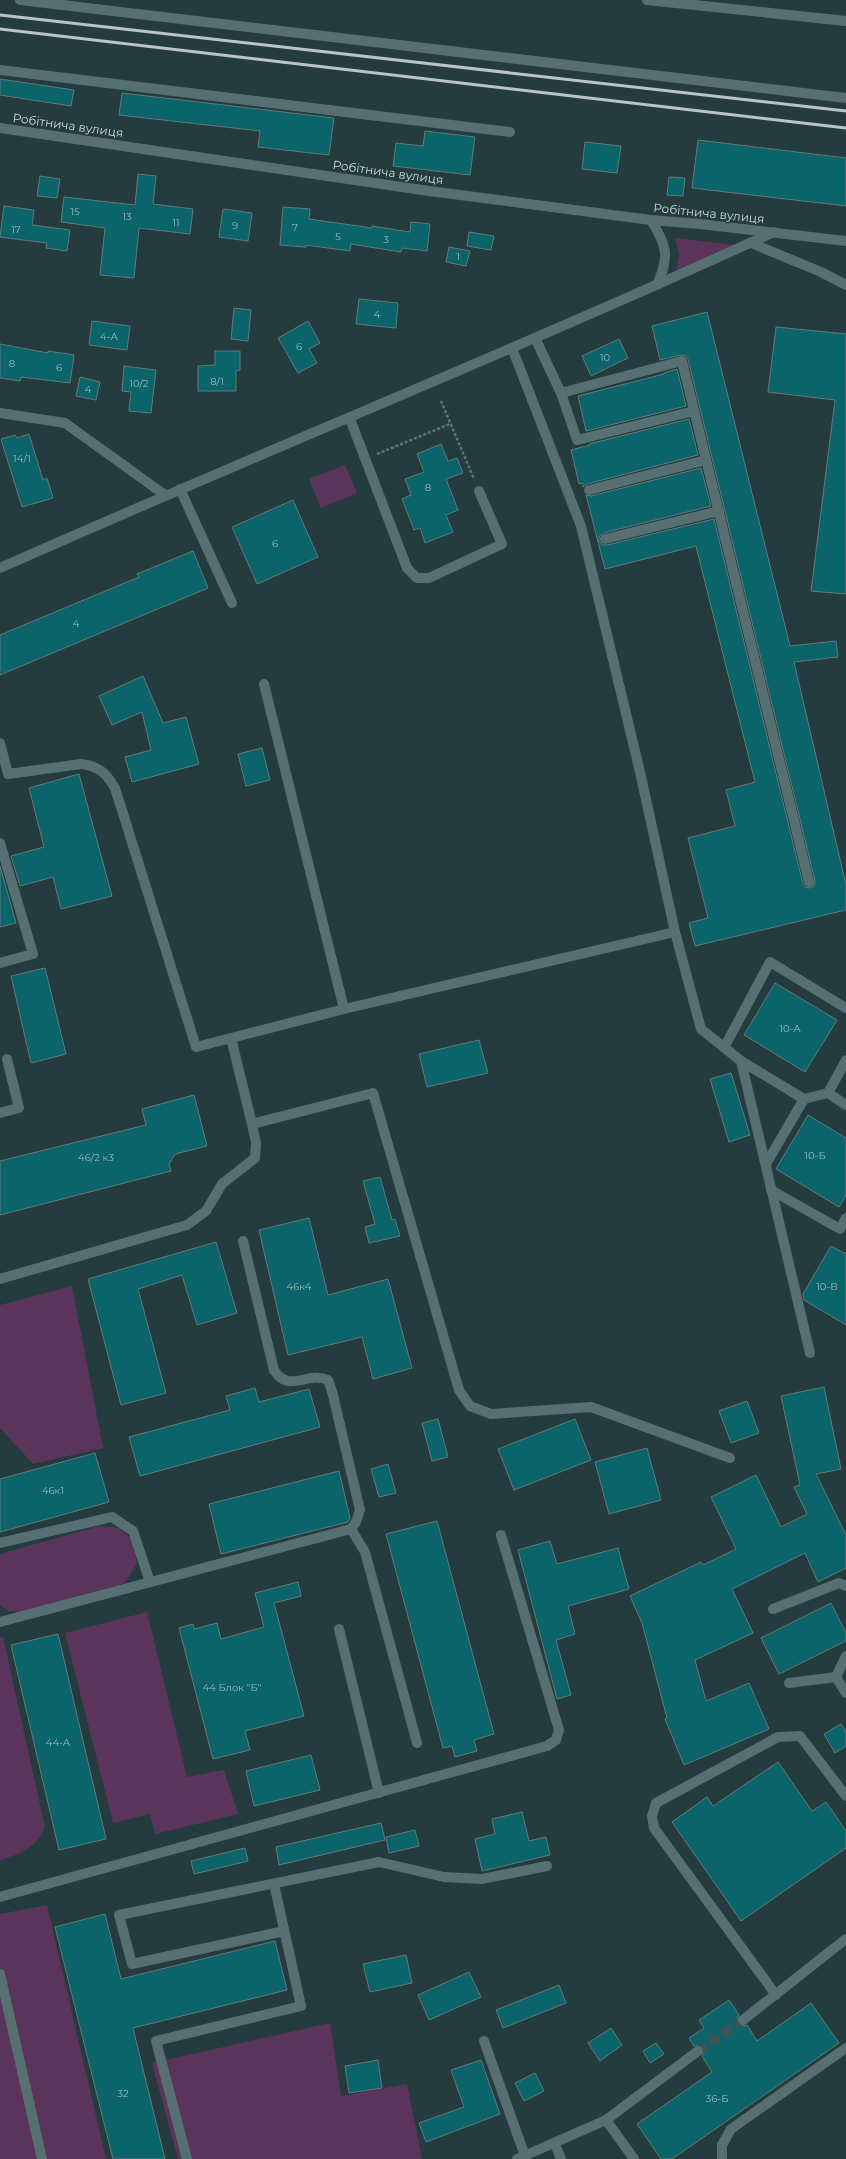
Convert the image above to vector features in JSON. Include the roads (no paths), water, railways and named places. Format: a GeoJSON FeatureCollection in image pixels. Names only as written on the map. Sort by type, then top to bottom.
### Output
{"type":"FeatureCollection","features":[{"type":"Feature","properties":{"kind":"street"},"geometry":{"type":"LineString","coordinates":[[20,0],[846,98]]}},
{"type":"Feature","properties":{"kind":"street"},"geometry":{"type":"LineString","coordinates":[[647,0],[846,21]]}},
{"type":"Feature","properties":{"kind":"street"},"geometry":{"type":"LineString","coordinates":[[0,70],[510,132]]}},
{"type":"Feature","properties":{"kind":"street","name":"Робітнича вулиця"},"geometry":{"type":"LineString","coordinates":[[0,128],[429,192],[650,220],[774,232],[846,241]]}},
{"type":"Feature","properties":{"kind":"street"},"geometry":{"type":"LineString","coordinates":[[650,220],[663,239],[666,254],[665,267],[658,285]]}},
{"type":"Feature","properties":{"kind":"street"},"geometry":{"type":"LineString","coordinates":[[0,568],[165,495],[350,419],[658,285],[774,232]]}},
{"type":"Feature","properties":{"kind":"street"},"geometry":{"type":"LineString","coordinates":[[751,243],[822,272],[846,284]]}},
{"type":"Feature","properties":{"kind":"street"},"geometry":{"type":"LineString","coordinates":[[535,338],[561,393],[577,440],[694,411]]}},
{"type":"Feature","properties":{"kind":"street"},"geometry":{"type":"LineString","coordinates":[[512,348],[581,526],[640,772],[675,932],[701,1029],[725,1046],[741,1060],[804,1099]]}},
{"type":"Feature","properties":{"kind":"street"},"geometry":{"type":"LineString","coordinates":[[561,393],[682,361],[809,882]]}},
{"type":"Feature","properties":{"kind":"street"},"geometry":{"type":"LineString","coordinates":[[0,413],[66,423],[165,495]]}},
{"type":"Feature","properties":{"kind":"street"},"geometry":{"type":"LineString","coordinates":[[350,419],[407,568],[417,578],[429,578],[502,544],[479,490]]}},
{"type":"Feature","properties":{"kind":"street"},"geometry":{"type":"LineString","coordinates":[[589,490],[706,460]]}},
{"type":"Feature","properties":{"kind":"street"},"geometry":{"type":"LineString","coordinates":[[180,489],[232,603]]}},
{"type":"Feature","properties":{"kind":"street"},"geometry":{"type":"LineString","coordinates":[[605,539],[719,512]]}},
{"type":"Feature","properties":{"kind":"street"},"geometry":{"type":"LineString","coordinates":[[264,684],[344,1009]]}},
{"type":"Feature","properties":{"kind":"street"},"geometry":{"type":"LineString","coordinates":[[0,743],[8,774],[81,764],[92,765],[101,769],[109,777],[116,788],[196,1047],[344,1009],[675,932]]}},
{"type":"Feature","properties":{"kind":"street"},"geometry":{"type":"LineString","coordinates":[[0,843],[34,954],[0,963]]}},
{"type":"Feature","properties":{"kind":"street"},"geometry":{"type":"LineString","coordinates":[[725,1046],[770,962],[846,1008]]}},
{"type":"Feature","properties":{"kind":"street"},"geometry":{"type":"LineString","coordinates":[[0,1278],[187,1225],[206,1211],[222,1184],[255,1158],[256,1143],[231,1038]]}},
{"type":"Feature","properties":{"kind":"street"},"geometry":{"type":"LineString","coordinates":[[0,1114],[19,1108],[8,1059]]}},
{"type":"Feature","properties":{"kind":"street"},"geometry":{"type":"LineString","coordinates":[[741,1060],[810,1353]]}},
{"type":"Feature","properties":{"kind":"street"},"geometry":{"type":"LineString","coordinates":[[766,1164],[804,1099],[828,1093],[846,1060]]}},
{"type":"Feature","properties":{"kind":"street"},"geometry":{"type":"LineString","coordinates":[[252,1124],[373,1093],[459,1390],[470,1406],[491,1414],[591,1407],[730,1458]]}},
{"type":"Feature","properties":{"kind":"street"},"geometry":{"type":"LineString","coordinates":[[828,1093],[846,1105]]}},
{"type":"Feature","properties":{"kind":"street"},"geometry":{"type":"LineString","coordinates":[[771,1190],[840,1229],[846,1218]]}},
{"type":"Feature","properties":{"kind":"street"},"geometry":{"type":"LineString","coordinates":[[0,1622],[351,1529],[356,1522],[360,1510],[332,1391],[328,1380],[320,1377],[288,1382],[279,1379],[274,1370],[243,1241]]}},
{"type":"Feature","properties":{"kind":"street"},"geometry":{"type":"LineString","coordinates":[[0,1544],[112,1518],[133,1531],[150,1582]]}},
{"type":"Feature","properties":{"kind":"street"},"geometry":{"type":"LineString","coordinates":[[351,1529],[365,1552],[417,1742]]}},
{"type":"Feature","properties":{"kind":"street"},"geometry":{"type":"LineString","coordinates":[[0,1897],[548,1746],[556,1740],[560,1730],[501,1535]]}},
{"type":"Feature","properties":{"kind":"street"},"geometry":{"type":"LineString","coordinates":[[773,1609],[839,1583],[846,1586]]}},
{"type":"Feature","properties":{"kind":"street"},"geometry":{"type":"LineString","coordinates":[[339,1629],[379,1793]]}},
{"type":"Feature","properties":{"kind":"street"},"geometry":{"type":"LineString","coordinates":[[836,1677],[846,1656]]}},
{"type":"Feature","properties":{"kind":"street"},"geometry":{"type":"LineString","coordinates":[[789,1683],[836,1677]]}},
{"type":"Feature","properties":{"kind":"street"},"geometry":{"type":"LineString","coordinates":[[836,1677],[846,1693]]}},
{"type":"Feature","properties":{"kind":"street"},"geometry":{"type":"LineString","coordinates":[[776,1995],[654,1828],[652,1816],[656,1803],[778,1737],[800,1736],[846,1796]]}},
{"type":"Feature","properties":{"kind":"street"},"geometry":{"type":"LineString","coordinates":[[284,1931],[132,1964],[119,1915],[380,1862],[444,1877],[482,1879],[547,1866]]}},
{"type":"Feature","properties":{"kind":"street"},"geometry":{"type":"LineString","coordinates":[[187,2159],[156,2041],[301,2006],[274,1884]]}},
{"type":"Feature","properties":{"kind":"street"},"geometry":{"type":"LineString","coordinates":[[743,2020],[846,1939]]}},
{"type":"Feature","properties":{"kind":"street"},"geometry":{"type":"LineString","coordinates":[[0,1974],[42,2159]]}},
{"type":"Feature","properties":{"kind":"street"},"geometry":{"type":"LineString","coordinates":[[484,2041],[521,2157],[555,2144],[606,2120],[698,2051]]}},
{"type":"Feature","properties":{"kind":"street"},"geometry":{"type":"LineString","coordinates":[[722,2159],[722,2145],[731,2129],[846,2048]]}},
{"type":"Feature","properties":{"kind":"street"},"geometry":{"type":"LineString","coordinates":[[606,2120],[634,2159]]}},
{"type":"Feature","properties":{"kind":"street"},"geometry":{"type":"LineString","coordinates":[[555,2144],[562,2159]]}},
{"type":"Feature","properties":{"kind":"tunnel"},"geometry":{"type":"LineString","coordinates":[[698,2051],[743,2020]]}},
{"type":"Feature","properties":{"kind":"railway"},"geometry":{"type":"LineString","coordinates":[[0,15],[846,111]]}},
{"type":"Feature","properties":{"kind":"railway"},"geometry":{"type":"LineString","coordinates":[[0,29],[846,128]]}}]}
